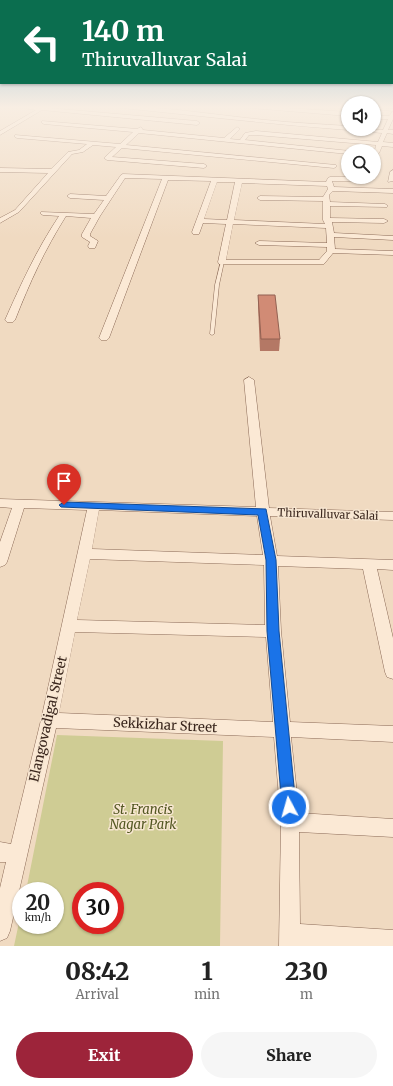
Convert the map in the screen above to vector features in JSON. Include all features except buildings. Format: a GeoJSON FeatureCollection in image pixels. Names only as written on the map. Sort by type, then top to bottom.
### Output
{"type":"FeatureCollection","features":[{"type":"Feature","properties":{"kind":"street"},"geometry":{"type":"LineString","coordinates":[[0,221],[17,211],[70,152],[82,150]]}},
{"type":"Feature","properties":{"kind":"street"},"geometry":{"type":"LineString","coordinates":[[115,150],[107,158],[128,169],[166,177],[243,180],[281,179],[330,186],[393,191]]}},
{"type":"Feature","properties":{"kind":"street"},"geometry":{"type":"LineString","coordinates":[[173,150],[334,166]]}},
{"type":"Feature","properties":{"kind":"street"},"geometry":{"type":"LineString","coordinates":[[328,150],[341,151]]}},
{"type":"Feature","properties":{"kind":"street"},"geometry":{"type":"LineString","coordinates":[[55,158],[64,159]]}},
{"type":"Feature","properties":{"kind":"street"},"geometry":{"type":"LineString","coordinates":[[128,169],[204,166]]}},
{"type":"Feature","properties":{"kind":"street"},"geometry":{"type":"LineString","coordinates":[[92,246],[94,242],[86,237],[86,234],[96,216],[128,169]]}},
{"type":"Feature","properties":{"kind":"street"},"geometry":{"type":"LineString","coordinates":[[0,170],[53,171]]}},
{"type":"Feature","properties":{"kind":"street"},"geometry":{"type":"LineString","coordinates":[[249,172],[243,180],[229,222],[222,262],[321,262],[331,248],[326,196],[330,186],[330,179],[341,179]]}},
{"type":"Feature","properties":{"kind":"street"},"geometry":{"type":"LineString","coordinates":[[390,181],[393,172]]}},
{"type":"Feature","properties":{"kind":"street"},"geometry":{"type":"LineString","coordinates":[[104,338],[166,177]]}},
{"type":"Feature","properties":{"kind":"street"},"geometry":{"type":"LineString","coordinates":[[196,232],[215,179]]}},
{"type":"Feature","properties":{"kind":"street"},"geometry":{"type":"LineString","coordinates":[[70,196],[108,198]]}},
{"type":"Feature","properties":{"kind":"street"},"geometry":{"type":"LineString","coordinates":[[260,198],[385,206]]}},
{"type":"Feature","properties":{"kind":"street"},"geometry":{"type":"LineString","coordinates":[[6,210],[17,211]]}},
{"type":"Feature","properties":{"kind":"street"},"geometry":{"type":"LineString","coordinates":[[43,213],[96,216]]}},
{"type":"Feature","properties":{"kind":"street"},"geometry":{"type":"LineString","coordinates":[[10,320],[32,268],[44,245],[64,214]]}},
{"type":"Feature","properties":{"kind":"street"},"geometry":{"type":"LineString","coordinates":[[201,221],[329,223],[384,221]]}},
{"type":"Feature","properties":{"kind":"street"},"geometry":{"type":"LineString","coordinates":[[330,235],[393,238]]}},
{"type":"Feature","properties":{"kind":"street"},"geometry":{"type":"LineString","coordinates":[[259,243],[393,253]]}},
{"type":"Feature","properties":{"kind":"street"},"geometry":{"type":"LineString","coordinates":[[249,380],[263,512],[271,560],[273,631],[290,822],[290,940],[393,941]]}},
{"type":"Feature","properties":{"kind":"street","name":"Thiruvalluvar Salai"},"geometry":{"type":"LineString","coordinates":[[0,503],[393,516]]}},
{"type":"Feature","properties":{"kind":"street"},"geometry":{"type":"LineString","coordinates":[[0,562],[18,504]]}},
{"type":"Feature","properties":{"kind":"street","name":"Elangovadigal Street"},"geometry":{"type":"LineString","coordinates":[[0,931],[8,853],[49,720],[94,506]]}},
{"type":"Feature","properties":{"kind":"street"},"geometry":{"type":"LineString","coordinates":[[85,554],[393,565]]}},
{"type":"Feature","properties":{"kind":"street"},"geometry":{"type":"LineString","coordinates":[[369,564],[393,672]]}},
{"type":"Feature","properties":{"kind":"street"},"geometry":{"type":"LineString","coordinates":[[68,626],[273,631]]}},
{"type":"Feature","properties":{"kind":"street","name":"Sekkizhar Street"},"geometry":{"type":"LineString","coordinates":[[49,720],[393,734]]}},
{"type":"Feature","properties":{"kind":"street"},"geometry":{"type":"LineString","coordinates":[[290,822],[393,828]]}},
{"type":"Feature","properties":{"kind":"lane"},"geometry":{"type":"LineString","coordinates":[[212,334],[217,285],[222,262]]}},
{"type":"Feature","properties":{"kind":"green space","name":"St. Francis Nagar Park"},"geometry":{"type":"Polygon","coordinates":[[[57,735],[223,741],[220,946],[14,946],[17,934],[64,934],[64,882],[28,882],[57,735]]]}},
{"type":"Feature","properties":{"kind":"route"},"geometry":{"type":"LineString","coordinates":[[64,505],[263,512],[271,560],[273,631],[289,807]]}}]}
